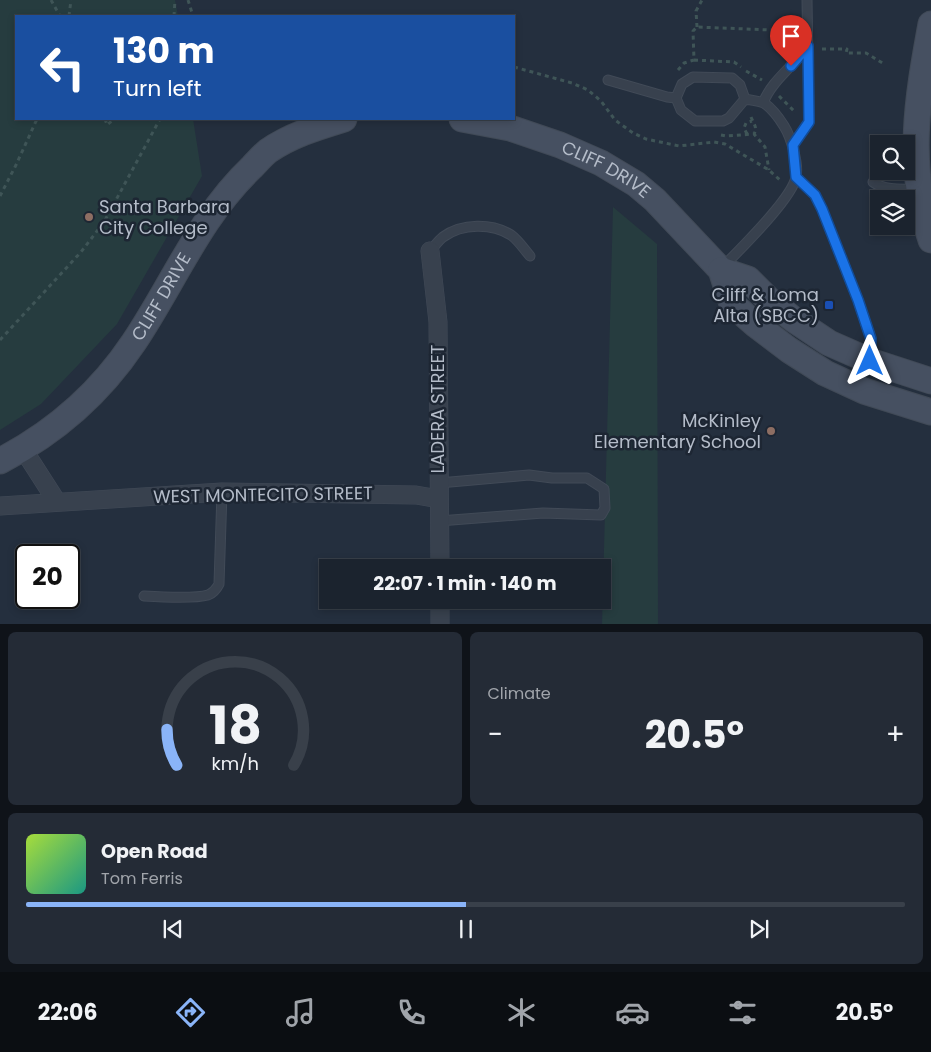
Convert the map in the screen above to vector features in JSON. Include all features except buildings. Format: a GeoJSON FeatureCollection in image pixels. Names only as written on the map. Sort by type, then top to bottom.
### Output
{"type":"FeatureCollection","features":[{"type":"Feature","properties":{"kind":"main road"},"geometry":{"type":"LineString","coordinates":[[931,24],[919,91],[915,157],[924,221],[931,240]]}},
{"type":"Feature","properties":{"kind":"main road","name":"CLIFF DRIVE"},"geometry":{"type":"LineString","coordinates":[[0,461],[23,449],[74,412],[110,374],[134,342],[208,219],[234,183],[268,151],[303,131],[341,120]]}},
{"type":"Feature","properties":{"kind":"main road","name":"CLIFF DRIVE"},"geometry":{"type":"LineString","coordinates":[[467,120],[510,128],[560,145],[601,163],[636,184],[656,200],[721,270],[732,304],[756,325],[789,350],[825,373],[864,391],[931,412]]}},
{"type":"Feature","properties":{"kind":"main road","name":"CLIFF DRIVE"},"geometry":{"type":"LineString","coordinates":[[721,270],[748,279],[769,300],[793,319],[829,343],[870,361],[927,377]]}},
{"type":"Feature","properties":{"kind":"street","name":"LADERA STREET"},"geometry":{"type":"LineString","coordinates":[[430,251],[438,322],[440,559]]}},
{"type":"Feature","properties":{"kind":"street"},"geometry":{"type":"LineString","coordinates":[[23,449],[57,502]]}},
{"type":"Feature","properties":{"kind":"street","name":"WEST MONTECITO STREET"},"geometry":{"type":"LineString","coordinates":[[0,506],[222,492],[416,495],[439,491]]}},
{"type":"Feature","properties":{"kind":"street"},"geometry":{"type":"LineString","coordinates":[[440,609],[440,624]]}},
{"type":"Feature","properties":{"kind":"lane"},"geometry":{"type":"LineString","coordinates":[[793,145],[809,122],[807,0]]}},
{"type":"Feature","properties":{"kind":"lane"},"geometry":{"type":"LineString","coordinates":[[763,103],[771,87],[808,46]]}},
{"type":"Feature","properties":{"kind":"lane"},"geometry":{"type":"LineString","coordinates":[[693,77],[732,78],[740,85],[745,100],[729,118],[723,121],[695,121],[680,110],[676,98],[682,84],[693,77]]}},
{"type":"Feature","properties":{"kind":"lane"},"geometry":{"type":"LineString","coordinates":[[608,80],[676,98]]}},
{"type":"Feature","properties":{"kind":"lane"},"geometry":{"type":"LineString","coordinates":[[721,270],[780,205],[791,190],[796,177],[793,145],[789,134],[779,119],[763,103],[745,100]]}},
{"type":"Feature","properties":{"kind":"lane"},"geometry":{"type":"LineString","coordinates":[[796,177],[815,195],[822,209],[858,300],[871,339],[870,361]]}},
{"type":"Feature","properties":{"kind":"lane"},"geometry":{"type":"LineString","coordinates":[[873,182],[879,187],[918,189]]}},
{"type":"Feature","properties":{"kind":"lane"},"geometry":{"type":"LineString","coordinates":[[430,251],[442,237],[454,230],[469,226],[498,228],[513,236],[530,256]]}},
{"type":"Feature","properties":{"kind":"lane"},"geometry":{"type":"LineString","coordinates":[[439,491],[529,475],[552,478],[587,478],[604,489],[605,508],[601,516],[543,513],[439,521]]}},
{"type":"Feature","properties":{"kind":"lane"},"geometry":{"type":"LineString","coordinates":[[144,596],[184,597],[210,595],[216,590],[219,584],[222,492]]}},
{"type":"Feature","properties":{"kind":"path"},"geometry":{"type":"LineString","coordinates":[[51,0],[59,15]]}},
{"type":"Feature","properties":{"kind":"path"},"geometry":{"type":"LineString","coordinates":[[69,15],[71,0]]}},
{"type":"Feature","properties":{"kind":"path"},"geometry":{"type":"LineString","coordinates":[[174,15],[175,0]]}},
{"type":"Feature","properties":{"kind":"path"},"geometry":{"type":"LineString","coordinates":[[188,0],[193,15]]}},
{"type":"Feature","properties":{"kind":"path"},"geometry":{"type":"LineString","coordinates":[[694,54],[693,31],[697,27],[696,11],[702,0]]}},
{"type":"Feature","properties":{"kind":"path"},"geometry":{"type":"LineString","coordinates":[[697,27],[801,31]]}},
{"type":"Feature","properties":{"kind":"path"},"geometry":{"type":"LineString","coordinates":[[822,49],[847,49],[846,53],[866,53],[884,64]]}},
{"type":"Feature","properties":{"kind":"path"},"geometry":{"type":"LineString","coordinates":[[515,67],[572,83],[588,90],[601,102],[615,120],[633,133],[646,139],[679,146],[714,142],[725,144],[769,170],[778,178]]}},
{"type":"Feature","properties":{"kind":"path"},"geometry":{"type":"LineString","coordinates":[[755,82],[758,78]]}},
{"type":"Feature","properties":{"kind":"path"},"geometry":{"type":"LineString","coordinates":[[777,93],[802,119]]}},
{"type":"Feature","properties":{"kind":"path"},"geometry":{"type":"LineString","coordinates":[[747,134],[744,128],[751,119],[755,124],[756,131],[754,134]]}},
{"type":"Feature","properties":{"kind":"path"},"geometry":{"type":"LineString","coordinates":[[0,196],[36,120]]}},
{"type":"Feature","properties":{"kind":"path"},"geometry":{"type":"LineString","coordinates":[[105,120],[107,125],[113,120]]}},
{"type":"Feature","properties":{"kind":"path"},"geometry":{"type":"LineString","coordinates":[[0,340],[81,252],[104,222],[158,120]]}},
{"type":"Feature","properties":{"kind":"green space"},"geometry":{"type":"Polygon","coordinates":[[[0,0],[175,0],[178,15],[15,15],[15,120],[193,120],[202,176],[117,324],[41,404],[0,430],[0,0]]]}},
{"type":"Feature","properties":{"kind":"green space"},"geometry":{"type":"Polygon","coordinates":[[[613,207],[657,244],[658,624],[602,624],[602,609],[611,609],[611,559],[604,559],[613,207]]]}},
{"type":"Feature","properties":{"kind":"place","name":"Santa Barbara City College"},"geometry":{"type":"Point","coordinates":[89,217]}},
{"type":"Feature","properties":{"kind":"place","name":"Cliff & Loma Alta (SBCC)"},"geometry":{"type":"Point","coordinates":[829,305]}},
{"type":"Feature","properties":{"kind":"place","name":"McKinley Elementary School"},"geometry":{"type":"Point","coordinates":[771,431]}},
{"type":"Feature","properties":{"kind":"route"},"geometry":{"type":"LineString","coordinates":[[791,66],[808,46],[809,122],[793,145],[796,177],[815,195],[822,209],[858,300],[871,339],[870,361]]}}]}
